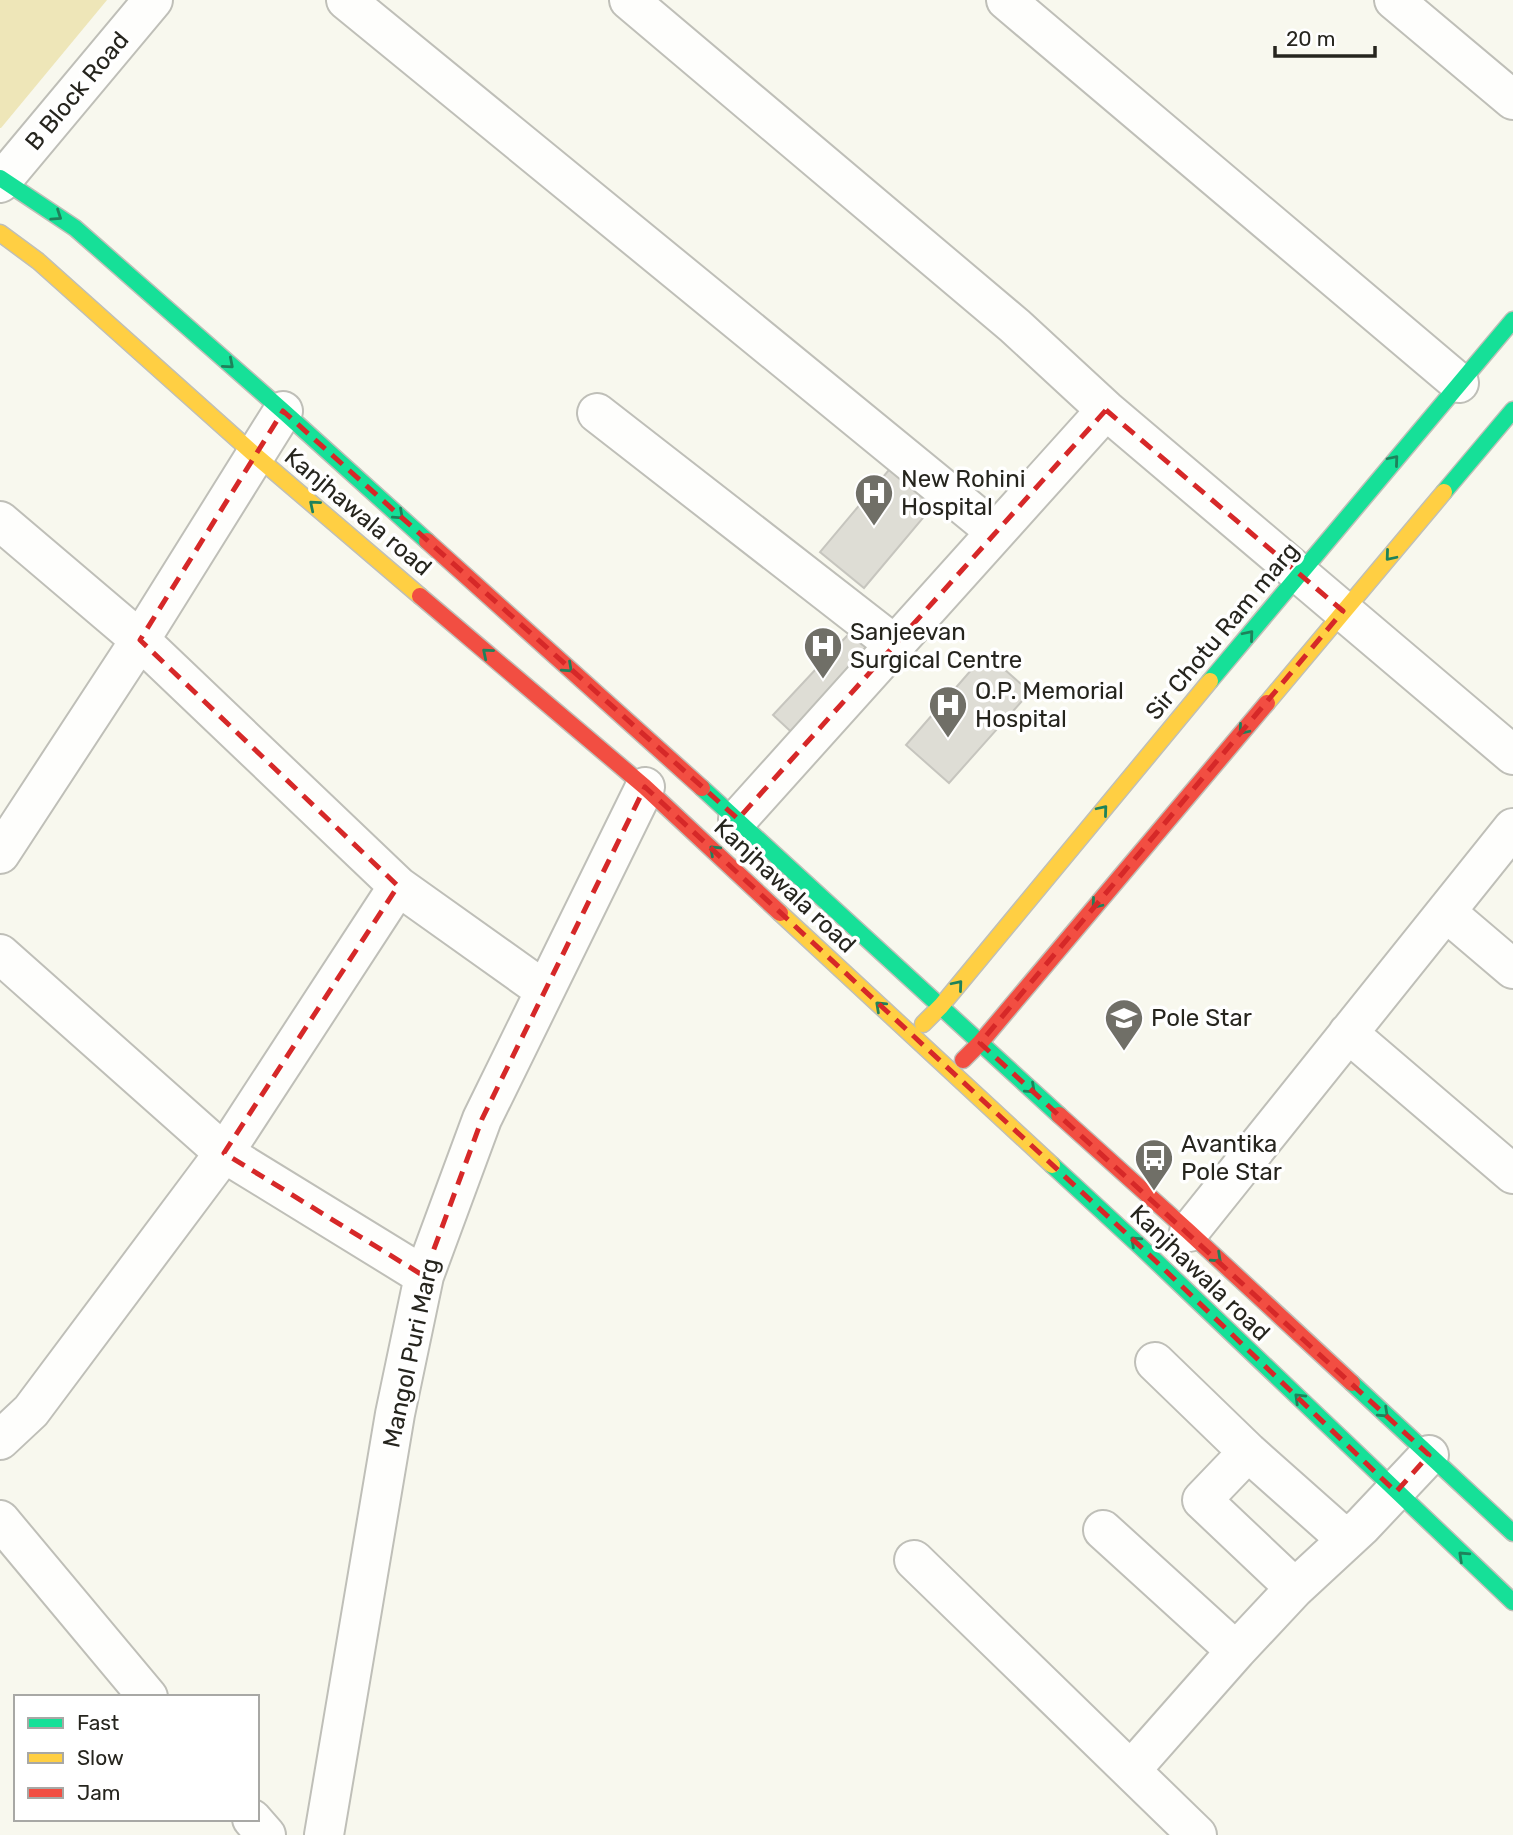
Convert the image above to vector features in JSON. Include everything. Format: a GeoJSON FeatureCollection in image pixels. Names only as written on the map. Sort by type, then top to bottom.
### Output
{"type":"FeatureCollection","features":[{"type":"Feature","properties":{"kind":"main road","name":"Kanjhawala road"},"geometry":{"type":"LineString","coordinates":[[1,180],[75,228],[283,411],[738,819],[1513,1533]]}},
{"type":"Feature","properties":{"kind":"main road","name":"Kanjhawala road"},"geometry":{"type":"LineString","coordinates":[[0,233],[38,261],[255,455],[645,787],[1142,1248],[1513,1602]]}},
{"type":"Feature","properties":{"kind":"main road","name":"Sir Chotu Ram marg"},"geometry":{"type":"LineString","coordinates":[[912,1035],[941,1006],[1513,320]]}},
{"type":"Feature","properties":{"kind":"main road"},"geometry":{"type":"LineString","coordinates":[[951,1072],[980,1043],[1343,611],[1511,417]]}},
{"type":"Feature","properties":{"kind":"street","name":"B Block Road"},"geometry":{"type":"LineString","coordinates":[[1,180],[153,0]]}},
{"type":"Feature","properties":{"kind":"street"},"geometry":{"type":"LineString","coordinates":[[346,0],[996,532]]}},
{"type":"Feature","properties":{"kind":"street"},"geometry":{"type":"LineString","coordinates":[[629,0],[1015,326],[1106,410],[1513,755]]}},
{"type":"Feature","properties":{"kind":"street"},"geometry":{"type":"LineString","coordinates":[[1006,0],[1459,383]]}},
{"type":"Feature","properties":{"kind":"street"},"geometry":{"type":"LineString","coordinates":[[1394,0],[1513,100]]}},
{"type":"Feature","properties":{"kind":"street"},"geometry":{"type":"LineString","coordinates":[[738,819],[1106,410]]}},
{"type":"Feature","properties":{"kind":"street"},"geometry":{"type":"LineString","coordinates":[[0,854],[140,640],[283,411]]}},
{"type":"Feature","properties":{"kind":"street"},"geometry":{"type":"LineString","coordinates":[[597,413],[895,645]]}},
{"type":"Feature","properties":{"kind":"street"},"geometry":{"type":"LineString","coordinates":[[0,521],[140,640],[398,886],[544,990]]}},
{"type":"Feature","properties":{"kind":"street","name":"Mangol Puri Marg"},"geometry":{"type":"LineString","coordinates":[[324,1835],[393,1427],[424,1276],[482,1119],[645,787]]}},
{"type":"Feature","properties":{"kind":"street"},"geometry":{"type":"LineString","coordinates":[[1189,1232],[1513,828]]}},
{"type":"Feature","properties":{"kind":"street"},"geometry":{"type":"LineString","coordinates":[[0,1440],[31,1411],[224,1153],[398,886]]}},
{"type":"Feature","properties":{"kind":"street"},"geometry":{"type":"LineString","coordinates":[[1446,912],[1513,969]]}},
{"type":"Feature","properties":{"kind":"street"},"geometry":{"type":"LineString","coordinates":[[0,954],[224,1153],[424,1276]]}},
{"type":"Feature","properties":{"kind":"street"},"geometry":{"type":"LineString","coordinates":[[1348,1033],[1513,1174]]}},
{"type":"Feature","properties":{"kind":"street"},"geometry":{"type":"LineString","coordinates":[[1155,1362],[1248,1452],[1347,1541]]}},
{"type":"Feature","properties":{"kind":"street"},"geometry":{"type":"LineString","coordinates":[[1248,1452],[1202,1500],[1295,1588]]}},
{"type":"Feature","properties":{"kind":"street"},"geometry":{"type":"LineString","coordinates":[[1131,1770],[1295,1588],[1347,1541],[1429,1455]]}},
{"type":"Feature","properties":{"kind":"street"},"geometry":{"type":"LineString","coordinates":[[0,1520],[146,1695]]}},
{"type":"Feature","properties":{"kind":"street"},"geometry":{"type":"LineString","coordinates":[[1103,1530],[1236,1651]]}},
{"type":"Feature","properties":{"kind":"street"},"geometry":{"type":"LineString","coordinates":[[914,1560],[1197,1835]]}},
{"type":"Feature","properties":{"kind":"street"},"geometry":{"type":"LineString","coordinates":[[254,1821],[266,1835]]}},
{"type":"Feature","properties":{"kind":"highlighted area"},"geometry":{"type":"Polygon","coordinates":[[[1106,410],[1343,611],[980,1043],[1429,1455],[1396,1492],[1142,1248],[645,787],[482,1119],[424,1276],[224,1153],[398,886],[140,640],[283,411],[738,819],[1106,410]]]}},
{"type":"Feature","properties":{"kind":"shaded area"},"geometry":{"type":"Polygon","coordinates":[[[0,0],[107,0],[1,128],[0,128],[0,0]]]}},
{"type":"Feature","properties":{"kind":"building"},"geometry":{"type":"Polygon","coordinates":[[[894,464],[938,500],[864,588],[820,552],[894,464]]]}},
{"type":"Feature","properties":{"kind":"building"},"geometry":{"type":"Polygon","coordinates":[[[859,623],[886,648],[800,740],[773,715],[859,623]]]}},
{"type":"Feature","properties":{"kind":"building"},"geometry":{"type":"Polygon","coordinates":[[[986,653],[1030,692],[949,783],[906,745],[986,653]]]}},
{"type":"Feature","properties":{"kind":"traffic: fast"},"geometry":{"type":"LineString","coordinates":[[0,178],[75,228],[427,541]]}},
{"type":"Feature","properties":{"kind":"traffic: fast"},"geometry":{"type":"LineString","coordinates":[[1210,681],[1513,320]]}},
{"type":"Feature","properties":{"kind":"traffic: fast"},"geometry":{"type":"LineString","coordinates":[[1444,492],[1513,410]]}},
{"type":"Feature","properties":{"kind":"traffic: fast"},"geometry":{"type":"LineString","coordinates":[[702,788],[1059,1115]]}},
{"type":"Feature","properties":{"kind":"traffic: fast"},"geometry":{"type":"LineString","coordinates":[[1052,1165],[1513,1602]]}},
{"type":"Feature","properties":{"kind":"traffic: fast"},"geometry":{"type":"LineString","coordinates":[[1352,1383],[1513,1533]]}},
{"type":"Feature","properties":{"kind":"traffic: slow"},"geometry":{"type":"LineString","coordinates":[[0,233],[38,261],[255,455],[420,596]]}},
{"type":"Feature","properties":{"kind":"traffic: slow"},"geometry":{"type":"LineString","coordinates":[[1267,703],[1444,492]]}},
{"type":"Feature","properties":{"kind":"traffic: slow"},"geometry":{"type":"LineString","coordinates":[[923,1024],[941,1006],[1210,681]]}},
{"type":"Feature","properties":{"kind":"traffic: slow"},"geometry":{"type":"LineString","coordinates":[[780,913],[1052,1165]]}},
{"type":"Feature","properties":{"kind":"traffic: jam"},"geometry":{"type":"LineString","coordinates":[[427,541],[702,788]]}},
{"type":"Feature","properties":{"kind":"traffic: jam"},"geometry":{"type":"LineString","coordinates":[[420,596],[645,787],[780,913]]}},
{"type":"Feature","properties":{"kind":"traffic: jam"},"geometry":{"type":"LineString","coordinates":[[963,1060],[1267,703]]}},
{"type":"Feature","properties":{"kind":"traffic: jam"},"geometry":{"type":"LineString","coordinates":[[1059,1115],[1352,1383]]}},
{"type":"Feature","properties":{"kind":"place","name":"New Rohini Hospital"},"geometry":{"type":"Point","coordinates":[874,527]}},
{"type":"Feature","properties":{"kind":"place","name":"Sanjeevan Surgical Centre"},"geometry":{"type":"Point","coordinates":[823,680]}},
{"type":"Feature","properties":{"kind":"place","name":"O.P. Memorial Hospital"},"geometry":{"type":"Point","coordinates":[948,739]}},
{"type":"Feature","properties":{"kind":"place","name":"Pole Star"},"geometry":{"type":"Point","coordinates":[1124,1052]}},
{"type":"Feature","properties":{"kind":"place","name":"Avantika Pole Star"},"geometry":{"type":"Point","coordinates":[1154,1192]}}]}
